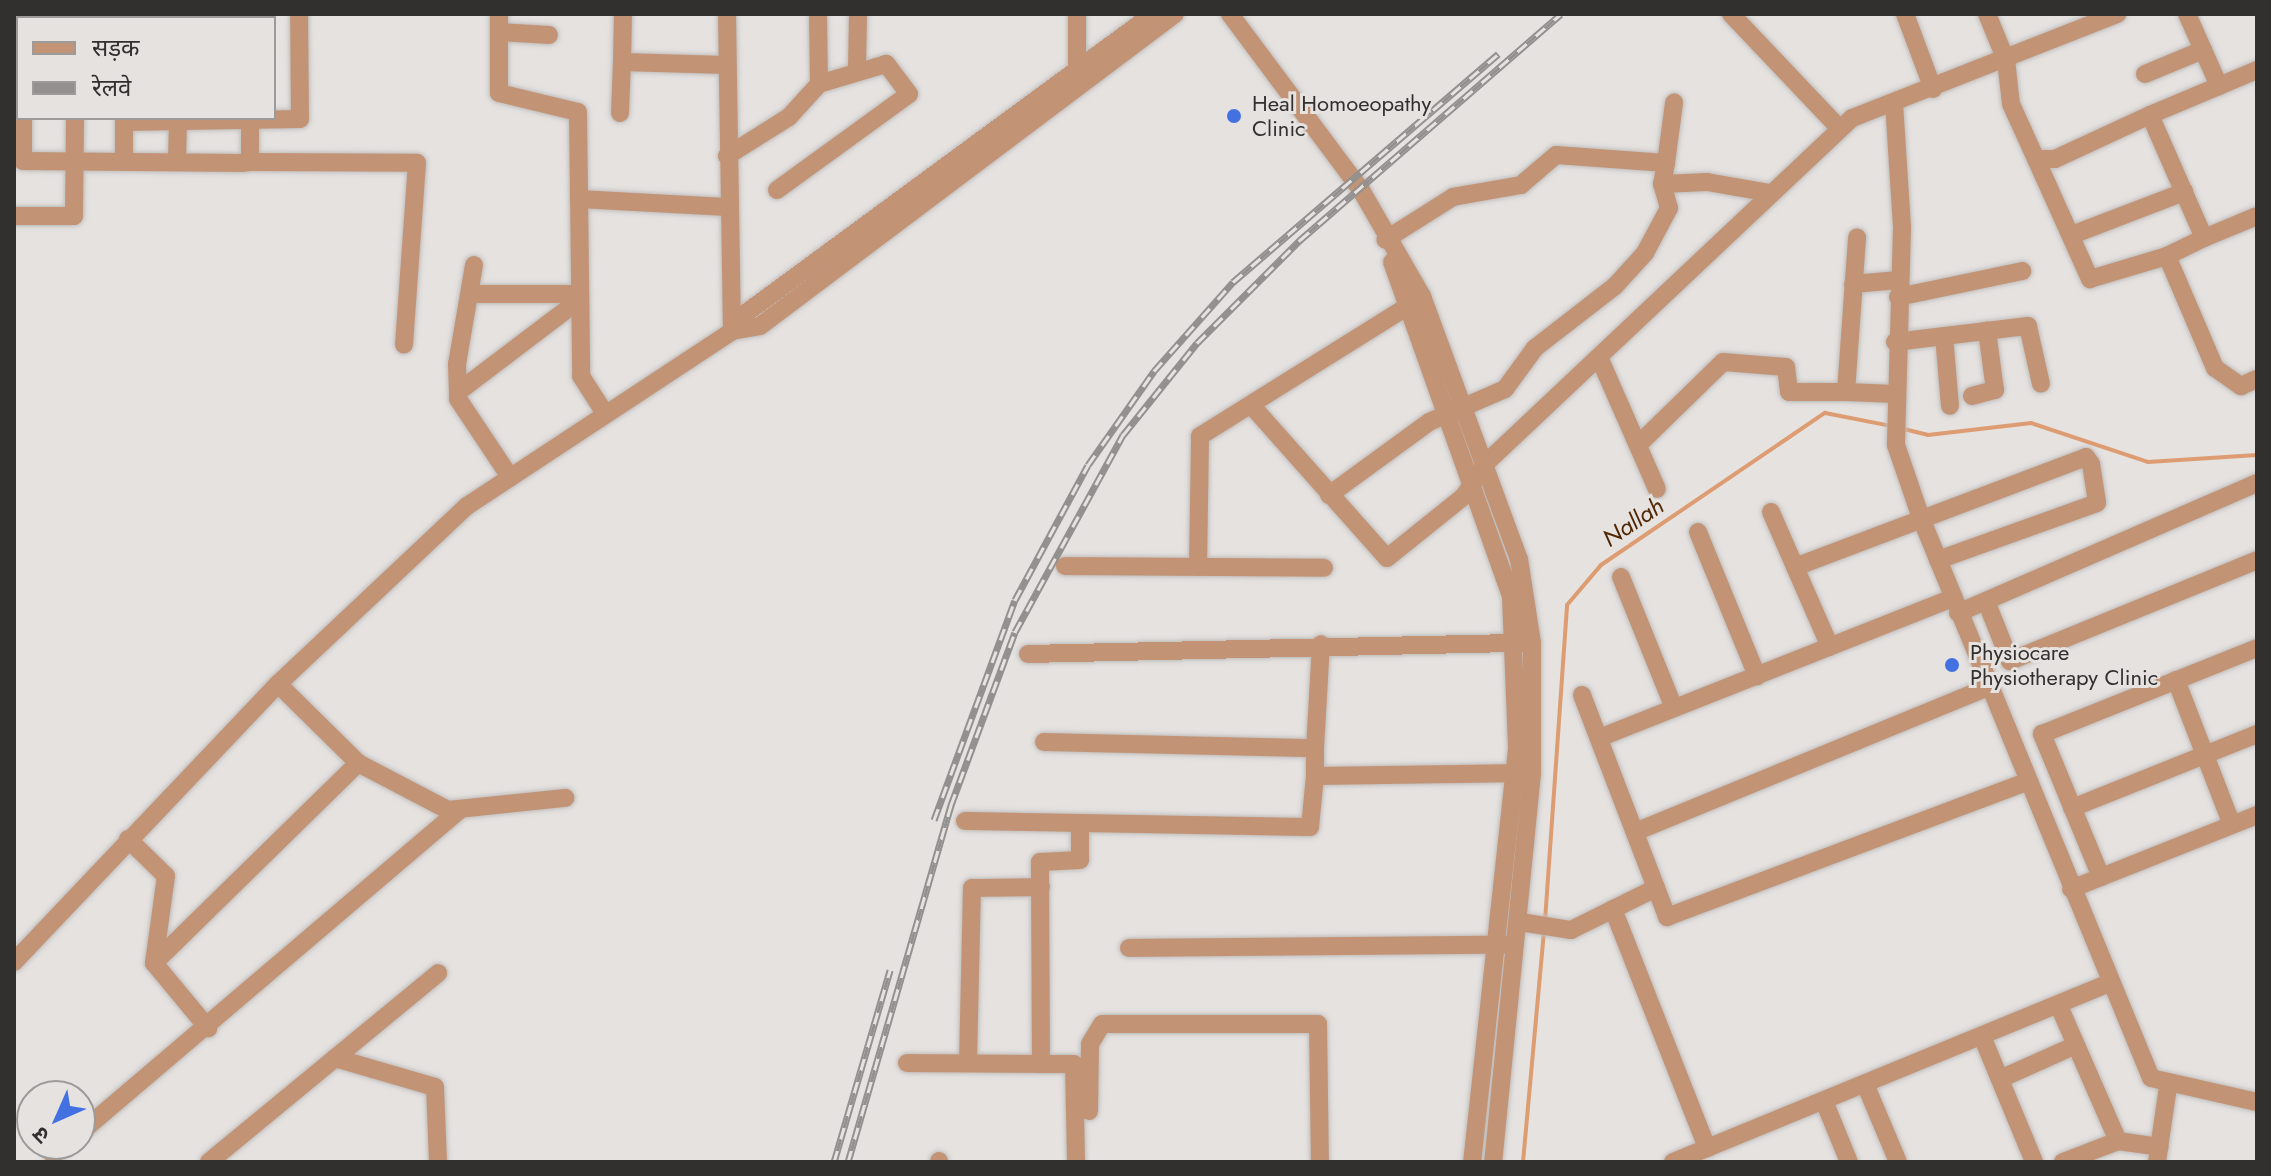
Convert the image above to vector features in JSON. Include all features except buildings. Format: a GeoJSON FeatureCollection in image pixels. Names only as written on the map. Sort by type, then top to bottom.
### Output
{"type":"FeatureCollection","features":[{"type":"Feature","properties":{"kind":"street"},"geometry":{"type":"LineString","coordinates":[[276,119],[300,119],[299,14]]}},
{"type":"Feature","properties":{"kind":"street"},"geometry":{"type":"LineString","coordinates":[[620,113],[623,14]]}},
{"type":"Feature","properties":{"kind":"street"},"geometry":{"type":"LineString","coordinates":[[727,14],[727,207],[732,331]]}},
{"type":"Feature","properties":{"kind":"street"},"geometry":{"type":"LineString","coordinates":[[818,14],[819,84]]}},
{"type":"Feature","properties":{"kind":"street"},"geometry":{"type":"LineString","coordinates":[[857,68],[858,14]]}},
{"type":"Feature","properties":{"kind":"street"},"geometry":{"type":"LineString","coordinates":[[1077,14],[1077,74]]}},
{"type":"Feature","properties":{"kind":"street"},"geometry":{"type":"LineString","coordinates":[[14,962],[278,684],[467,506],[604,412],[732,331],[746,313],[1077,74],[1153,14]]}},
{"type":"Feature","properties":{"kind":"street"},"geometry":{"type":"LineString","coordinates":[[732,331],[760,326],[1175,14]]}},
{"type":"Feature","properties":{"kind":"street"},"geometry":{"type":"LineString","coordinates":[[1230,14],[1361,190],[1385,240],[1422,296],[1456,407],[1475,484],[1501,557],[1523,643]]}},
{"type":"Feature","properties":{"kind":"street"},"geometry":{"type":"LineString","coordinates":[[1731,14],[1840,129]]}},
{"type":"Feature","properties":{"kind":"street"},"geometry":{"type":"LineString","coordinates":[[1905,14],[1933,89]]}},
{"type":"Feature","properties":{"kind":"street"},"geometry":{"type":"LineString","coordinates":[[1987,14],[2006,60],[2011,104],[2090,279],[2167,256],[2257,216]]}},
{"type":"Feature","properties":{"kind":"street"},"geometry":{"type":"LineString","coordinates":[[2067,14],[2075,32]]}},
{"type":"Feature","properties":{"kind":"street"},"geometry":{"type":"LineString","coordinates":[[1252,406],[1387,558],[1475,484],[1486,463],[1840,129],[1894,103],[2117,14]]}},
{"type":"Feature","properties":{"kind":"street"},"geometry":{"type":"LineString","coordinates":[[2187,14],[2219,86]]}},
{"type":"Feature","properties":{"kind":"street"},"geometry":{"type":"LineString","coordinates":[[549,35],[499,23],[499,93],[578,112],[581,376],[604,412]]}},
{"type":"Feature","properties":{"kind":"street"},"geometry":{"type":"LineString","coordinates":[[2145,74],[2203,50]]}},
{"type":"Feature","properties":{"kind":"street"},"geometry":{"type":"LineString","coordinates":[[622,62],[726,65]]}},
{"type":"Feature","properties":{"kind":"street"},"geometry":{"type":"LineString","coordinates":[[727,156],[789,117],[819,84],[857,68],[886,64],[909,94],[777,190]]}},
{"type":"Feature","properties":{"kind":"street"},"geometry":{"type":"LineString","coordinates":[[2036,159],[2055,159],[2257,70]]}},
{"type":"Feature","properties":{"kind":"street"},"geometry":{"type":"LineString","coordinates":[[1329,495],[1456,407],[1505,389],[1535,348],[1589,309],[1645,253],[1669,208],[1662,184],[1674,103]]}},
{"type":"Feature","properties":{"kind":"street"},"geometry":{"type":"LineString","coordinates":[[1894,103],[1898,289],[1896,445],[1921,518],[2026,782],[2151,1078],[2168,1087],[2257,1102]]}},
{"type":"Feature","properties":{"kind":"street"},"geometry":{"type":"LineString","coordinates":[[2150,115],[2204,238]]}},
{"type":"Feature","properties":{"kind":"street"},"geometry":{"type":"LineString","coordinates":[[23,120],[19,160],[417,163],[404,345]]}},
{"type":"Feature","properties":{"kind":"street"},"geometry":{"type":"LineString","coordinates":[[14,216],[74,216],[75,120]]}},
{"type":"Feature","properties":{"kind":"street"},"geometry":{"type":"LineString","coordinates":[[124,162],[124,120],[184,120],[177,162]]}},
{"type":"Feature","properties":{"kind":"street"},"geometry":{"type":"LineString","coordinates":[[250,120],[250,162]]}},
{"type":"Feature","properties":{"kind":"street"},"geometry":{"type":"LineString","coordinates":[[1385,240],[1453,197],[1521,185],[1556,155],[1666,163]]}},
{"type":"Feature","properties":{"kind":"street"},"geometry":{"type":"LineString","coordinates":[[1662,184],[1707,182],[1770,193]]}},
{"type":"Feature","properties":{"kind":"street"},"geometry":{"type":"LineString","coordinates":[[2077,233],[2184,192]]}},
{"type":"Feature","properties":{"kind":"street"},"geometry":{"type":"LineString","coordinates":[[579,199],[727,207]]}},
{"type":"Feature","properties":{"kind":"street"},"geometry":{"type":"LineString","coordinates":[[1846,392],[1857,237]]}},
{"type":"Feature","properties":{"kind":"street"},"geometry":{"type":"LineString","coordinates":[[1385,240],[1407,309],[1486,463],[1519,559],[1523,643],[1520,922],[1493,1162]]}},
{"type":"Feature","properties":{"kind":"street"},"geometry":{"type":"LineString","coordinates":[[2167,256],[2215,368],[2241,386],[2257,379]]}},
{"type":"Feature","properties":{"kind":"street"},"geometry":{"type":"LineString","coordinates":[[474,265],[458,392],[510,477]]}},
{"type":"Feature","properties":{"kind":"street"},"geometry":{"type":"LineString","coordinates":[[1853,284],[1898,289],[2022,271]]}},
{"type":"Feature","properties":{"kind":"street"},"geometry":{"type":"LineString","coordinates":[[470,294],[580,297]]}},
{"type":"Feature","properties":{"kind":"street"},"geometry":{"type":"LineString","coordinates":[[1198,567],[1197,442],[1239,406],[1252,406],[1407,309],[1422,296]]}},
{"type":"Feature","properties":{"kind":"street"},"geometry":{"type":"LineString","coordinates":[[458,392],[580,297]]}},
{"type":"Feature","properties":{"kind":"street"},"geometry":{"type":"LineString","coordinates":[[1895,342],[2028,326],[2041,384]]}},
{"type":"Feature","properties":{"kind":"street"},"geometry":{"type":"LineString","coordinates":[[1972,396],[1995,390],[1987,331]]}},
{"type":"Feature","properties":{"kind":"street"},"geometry":{"type":"LineString","coordinates":[[1944,336],[1950,406]]}},
{"type":"Feature","properties":{"kind":"street"},"geometry":{"type":"LineString","coordinates":[[1599,357],[1640,443],[1657,489]]}},
{"type":"Feature","properties":{"kind":"street"},"geometry":{"type":"LineString","coordinates":[[1640,443],[1723,362],[1786,367],[1789,392],[1846,392],[1895,404]]}},
{"type":"Feature","properties":{"kind":"street"},"geometry":{"type":"LineString","coordinates":[[1795,567],[2086,457],[2091,464],[2097,503],[1938,560]]}},
{"type":"Feature","properties":{"kind":"street"},"geometry":{"type":"LineString","coordinates":[[1599,738],[1830,647],[1955,606],[1986,601],[2257,483]]}},
{"type":"Feature","properties":{"kind":"street"},"geometry":{"type":"LineString","coordinates":[[1771,512],[1830,647]]}},
{"type":"Feature","properties":{"kind":"street"},"geometry":{"type":"LineString","coordinates":[[1698,532],[1757,676]]}},
{"type":"Feature","properties":{"kind":"street"},"geometry":{"type":"LineString","coordinates":[[1635,832],[1985,680],[2010,661],[2257,560]]}},
{"type":"Feature","properties":{"kind":"street"},"geometry":{"type":"LineString","coordinates":[[1065,566],[1324,568]]}},
{"type":"Feature","properties":{"kind":"street"},"geometry":{"type":"LineString","coordinates":[[1621,577],[1674,708]]}},
{"type":"Feature","properties":{"kind":"street"},"geometry":{"type":"LineString","coordinates":[[1986,601],[2010,661]]}},
{"type":"Feature","properties":{"kind":"street"},"geometry":{"type":"LineString","coordinates":[[1028,654],[1321,644],[1523,643]]}},
{"type":"Feature","properties":{"kind":"street"},"geometry":{"type":"LineString","coordinates":[[965,821],[1080,827],[1310,827],[1321,644]]}},
{"type":"Feature","properties":{"kind":"street"},"geometry":{"type":"LineString","coordinates":[[2101,877],[2042,734],[2257,648]]}},
{"type":"Feature","properties":{"kind":"street"},"geometry":{"type":"LineString","coordinates":[[2176,680],[2232,825]]}},
{"type":"Feature","properties":{"kind":"street"},"geometry":{"type":"LineString","coordinates":[[278,684],[358,763],[460,810],[565,798]]}},
{"type":"Feature","properties":{"kind":"street"},"geometry":{"type":"LineString","coordinates":[[1582,695],[1667,917],[2026,782]]}},
{"type":"Feature","properties":{"kind":"street"},"geometry":{"type":"LineString","coordinates":[[2072,808],[2257,734]]}},
{"type":"Feature","properties":{"kind":"street"},"geometry":{"type":"LineString","coordinates":[[1044,742],[1315,748]]}},
{"type":"Feature","properties":{"kind":"street"},"geometry":{"type":"LineString","coordinates":[[154,963],[358,763]]}},
{"type":"Feature","properties":{"kind":"street"},"geometry":{"type":"LineString","coordinates":[[1315,776],[1523,773]]}},
{"type":"Feature","properties":{"kind":"street"},"geometry":{"type":"LineString","coordinates":[[1472,1162],[1498,945],[1523,773]]}},
{"type":"Feature","properties":{"kind":"street"},"geometry":{"type":"LineString","coordinates":[[96,1120],[208,1028],[460,810]]}},
{"type":"Feature","properties":{"kind":"street"},"geometry":{"type":"LineString","coordinates":[[2071,889],[2257,815]]}},
{"type":"Feature","properties":{"kind":"street"},"geometry":{"type":"LineString","coordinates":[[1041,1064],[1040,862],[1080,860],[1080,827]]}},
{"type":"Feature","properties":{"kind":"street"},"geometry":{"type":"LineString","coordinates":[[128,839],[166,876],[154,963],[208,1028]]}},
{"type":"Feature","properties":{"kind":"street"},"geometry":{"type":"LineString","coordinates":[[968,1063],[972,888],[1041,887]]}},
{"type":"Feature","properties":{"kind":"street"},"geometry":{"type":"LineString","coordinates":[[1520,922],[1571,930],[1656,888]]}},
{"type":"Feature","properties":{"kind":"street"},"geometry":{"type":"LineString","coordinates":[[1613,909],[1707,1148]]}},
{"type":"Feature","properties":{"kind":"street"},"geometry":{"type":"LineString","coordinates":[[1129,948],[1517,945]]}},
{"type":"Feature","properties":{"kind":"street"},"geometry":{"type":"LineString","coordinates":[[209,1162],[438,973]]}},
{"type":"Feature","properties":{"kind":"street"},"geometry":{"type":"LineString","coordinates":[[1673,1162],[1984,1041],[2110,983]]}},
{"type":"Feature","properties":{"kind":"street"},"geometry":{"type":"LineString","coordinates":[[2059,1006],[2118,1141]]}},
{"type":"Feature","properties":{"kind":"street"},"geometry":{"type":"LineString","coordinates":[[1089,1111],[1090,1044],[1102,1024],[1318,1024],[1320,1162]]}},
{"type":"Feature","properties":{"kind":"street"},"geometry":{"type":"LineString","coordinates":[[1984,1041],[2034,1162]]}},
{"type":"Feature","properties":{"kind":"street"},"geometry":{"type":"LineString","coordinates":[[2000,1079],[2076,1045]]}},
{"type":"Feature","properties":{"kind":"street"},"geometry":{"type":"LineString","coordinates":[[335,1058],[435,1087],[438,1162]]}},
{"type":"Feature","properties":{"kind":"street"},"geometry":{"type":"LineString","coordinates":[[907,1063],[1074,1064],[1076,1162]]}},
{"type":"Feature","properties":{"kind":"street"},"geometry":{"type":"LineString","coordinates":[[1866,1086],[1898,1162]]}},
{"type":"Feature","properties":{"kind":"street"},"geometry":{"type":"LineString","coordinates":[[2063,1162],[2118,1141],[2158,1154],[2168,1087]]}},
{"type":"Feature","properties":{"kind":"street"},"geometry":{"type":"LineString","coordinates":[[1824,1101],[1849,1162]]}},
{"type":"Feature","properties":{"kind":"waterway","name":"Nallah"},"geometry":{"type":"LineString","coordinates":[[1545,921],[1567,605],[1601,565],[1825,413],[1891,426]]}},
{"type":"Feature","properties":{"kind":"waterway","name":"Nallah"},"geometry":{"type":"LineString","coordinates":[[1904,429],[1928,435],[2031,423],[2148,462],[2257,455]]}},
{"type":"Feature","properties":{"kind":"waterway","name":"Nallah"},"geometry":{"type":"LineString","coordinates":[[1523,1162],[1544,929]]}},
{"type":"Feature","properties":{"kind":"railway"},"geometry":{"type":"LineString","coordinates":[[848,1162],[951,805],[1015,632],[1123,435],[1197,343],[1300,240],[1561,14]]}},
{"type":"Feature","properties":{"kind":"railway"},"geometry":{"type":"LineString","coordinates":[[934,820],[1015,600],[1088,465],[1154,371],[1233,282],[1498,54]]}},
{"type":"Feature","properties":{"kind":"railway"},"geometry":{"type":"LineString","coordinates":[[834,1162],[890,970]]}},
{"type":"Feature","properties":{"kind":"place","name":"Heal Homoeopathy Clinic"},"geometry":{"type":"Point","coordinates":[1234,116]}},
{"type":"Feature","properties":{"kind":"place","name":"Physiocare Physiotherapy Clinic"},"geometry":{"type":"Point","coordinates":[1952,665]}}]}
